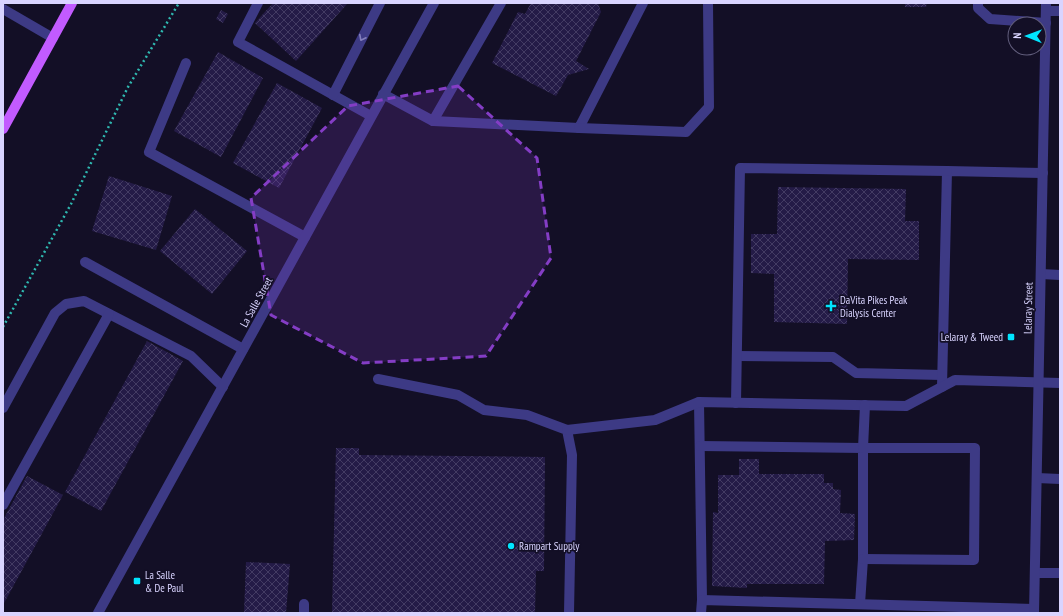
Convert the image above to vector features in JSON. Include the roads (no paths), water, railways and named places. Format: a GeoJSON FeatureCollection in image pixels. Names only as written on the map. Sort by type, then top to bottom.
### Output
{"type":"FeatureCollection","features":[{"type":"Feature","properties":{"kind":"main road"},"geometry":{"type":"LineString","coordinates":[[3,129],[72,3]]}},
{"type":"Feature","properties":{"kind":"street"},"geometry":{"type":"LineString","coordinates":[[258,3],[238,42],[371,116]]}},
{"type":"Feature","properties":{"kind":"street"},"geometry":{"type":"LineString","coordinates":[[333,95],[380,3]]}},
{"type":"Feature","properties":{"kind":"street","name":"La Salle Street"},"geometry":{"type":"LineString","coordinates":[[98,613],[434,3]]}},
{"type":"Feature","properties":{"kind":"street"},"geometry":{"type":"LineString","coordinates":[[433,120],[501,3]]}},
{"type":"Feature","properties":{"kind":"street"},"geometry":{"type":"LineString","coordinates":[[579,128],[643,3]]}},
{"type":"Feature","properties":{"kind":"street"},"geometry":{"type":"LineString","coordinates":[[384,94],[433,120],[686,132],[709,107],[708,3]]}},
{"type":"Feature","properties":{"kind":"street"},"geometry":{"type":"LineString","coordinates":[[978,3],[978,8],[990,19],[1007,20]]}},
{"type":"Feature","properties":{"kind":"street"},"geometry":{"type":"LineString","coordinates":[[1046,7],[1060,11]]}},
{"type":"Feature","properties":{"kind":"street"},"geometry":{"type":"LineString","coordinates":[[3,9],[53,38]]}},
{"type":"Feature","properties":{"kind":"street","name":"Lelaray Street"},"geometry":{"type":"LineString","coordinates":[[1034,611],[1045,56]]}},
{"type":"Feature","properties":{"kind":"street"},"geometry":{"type":"LineString","coordinates":[[186,63],[149,152],[305,237]]}},
{"type":"Feature","properties":{"kind":"street"},"geometry":{"type":"LineString","coordinates":[[736,403],[740,168],[947,170],[1043,173]]}},
{"type":"Feature","properties":{"kind":"street"},"geometry":{"type":"LineString","coordinates":[[942,387],[947,170]]}},
{"type":"Feature","properties":{"kind":"street"},"geometry":{"type":"LineString","coordinates":[[85,262],[243,349]]}},
{"type":"Feature","properties":{"kind":"street"},"geometry":{"type":"LineString","coordinates":[[1041,274],[1060,275]]}},
{"type":"Feature","properties":{"kind":"street"},"geometry":{"type":"LineString","coordinates":[[3,408],[55,313],[66,304],[84,301],[190,356],[223,386]]}},
{"type":"Feature","properties":{"kind":"street"},"geometry":{"type":"LineString","coordinates":[[3,505],[109,314]]}},
{"type":"Feature","properties":{"kind":"street"},"geometry":{"type":"LineString","coordinates":[[737,356],[833,357],[856,373],[942,375]]}},
{"type":"Feature","properties":{"kind":"street"},"geometry":{"type":"LineString","coordinates":[[378,379],[458,395],[484,410],[527,415],[567,430],[655,420],[699,402],[906,406],[955,380],[1060,383]]}},
{"type":"Feature","properties":{"kind":"street"},"geometry":{"type":"LineString","coordinates":[[699,402],[701,613]]}},
{"type":"Feature","properties":{"kind":"street"},"geometry":{"type":"LineString","coordinates":[[860,604],[863,559],[863,448],[865,405]]}},
{"type":"Feature","properties":{"kind":"street"},"geometry":{"type":"LineString","coordinates":[[567,430],[572,455],[569,613]]}},
{"type":"Feature","properties":{"kind":"street"},"geometry":{"type":"LineString","coordinates":[[700,446],[975,448],[974,560],[863,559]]}},
{"type":"Feature","properties":{"kind":"street"},"geometry":{"type":"LineString","coordinates":[[1037,478],[1060,479]]}},
{"type":"Feature","properties":{"kind":"street"},"geometry":{"type":"LineString","coordinates":[[1035,573],[1060,573]]}},
{"type":"Feature","properties":{"kind":"street"},"geometry":{"type":"LineString","coordinates":[[702,600],[860,604],[1034,611]]}},
{"type":"Feature","properties":{"kind":"place","name":"DaVita Pikes Peak Dialysis Center"},"geometry":{"type":"Point","coordinates":[831,306]}},
{"type":"Feature","properties":{"kind":"place","name":"Lelaray & Tweed"},"geometry":{"type":"Point","coordinates":[1011,337]}},
{"type":"Feature","properties":{"kind":"place","name":"Rampart Supply"},"geometry":{"type":"Point","coordinates":[511,546]}},
{"type":"Feature","properties":{"kind":"place","name":"La Salle & De Paul"},"geometry":{"type":"Point","coordinates":[137,581]}}]}
